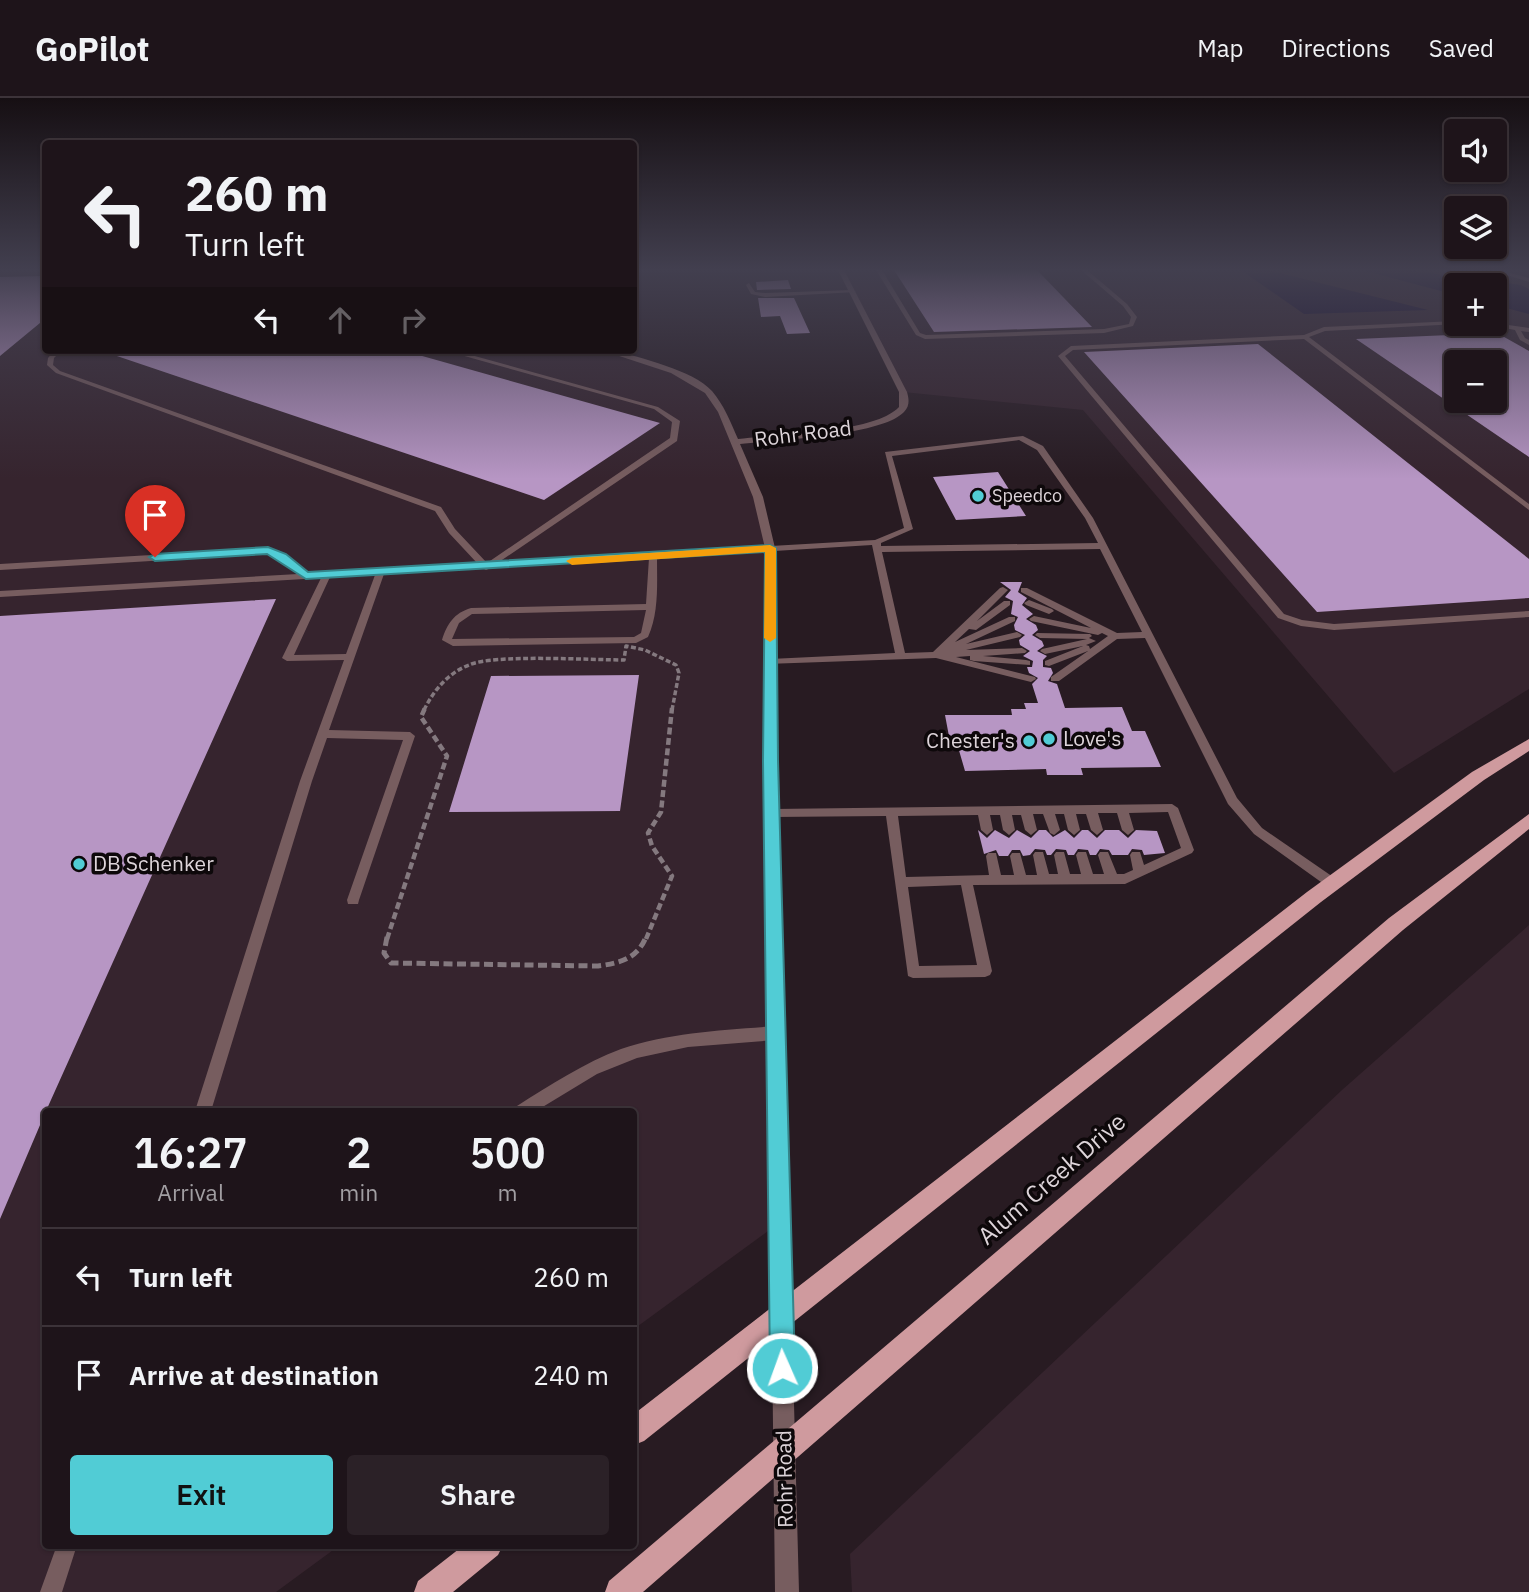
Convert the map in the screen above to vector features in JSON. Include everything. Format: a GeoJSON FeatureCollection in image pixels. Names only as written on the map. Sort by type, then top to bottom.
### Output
{"type":"FeatureCollection","features":[{"type":"Feature","properties":{"kind":"main road"},"geometry":{"type":"LineString","coordinates":[[637,1429],[1332,883],[1478,776],[1529,744]]}},
{"type":"Feature","properties":{"kind":"main road","name":"Alum Creek Drive"},"geometry":{"type":"LineString","coordinates":[[620,1592],[1396,924],[1529,820]]}},
{"type":"Feature","properties":{"kind":"main road"},"geometry":{"type":"LineString","coordinates":[[429,1592],[483,1549]]}},
{"type":"Feature","properties":{"kind":"street","name":"Rohr Road"},"geometry":{"type":"LineString","coordinates":[[787,1592],[780,1315],[770,548],[758,497],[734,442],[858,428],[900,414],[906,400],[877,340]]}},
{"type":"Feature","properties":{"kind":"street"},"geometry":{"type":"LineString","coordinates":[[619,354],[652,363],[702,386],[722,412],[734,442]]}},
{"type":"Feature","properties":{"kind":"lane"},"geometry":{"type":"LineString","coordinates":[[1239,340],[1087,346],[1071,348],[1061,356],[1281,615],[1301,623],[1334,626],[1529,614]]}},
{"type":"Feature","properties":{"kind":"lane"},"geometry":{"type":"LineString","coordinates":[[1309,340],[1529,508]]}},
{"type":"Feature","properties":{"kind":"lane"},"geometry":{"type":"LineString","coordinates":[[55,354],[50,365],[58,372],[438,509],[452,531],[486,567]]}},
{"type":"Feature","properties":{"kind":"lane"},"geometry":{"type":"LineString","coordinates":[[460,354],[656,408],[676,421],[674,439],[486,567]]}},
{"type":"Feature","properties":{"kind":"lane"},"geometry":{"type":"LineString","coordinates":[[877,545],[909,530],[888,454],[1020,438],[1040,448],[1055,467],[1104,546],[1232,801],[1258,831],[1332,883]]}},
{"type":"Feature","properties":{"kind":"lane"},"geometry":{"type":"LineString","coordinates":[[877,545],[901,656]]}},
{"type":"Feature","properties":{"kind":"lane"},"geometry":{"type":"LineString","coordinates":[[0,594],[770,548],[877,545],[1104,546]]}},
{"type":"Feature","properties":{"kind":"lane"},"geometry":{"type":"LineString","coordinates":[[0,566],[268,551],[282,556],[306,576]]}},
{"type":"Feature","properties":{"kind":"lane"},"geometry":{"type":"LineString","coordinates":[[651,607],[471,611],[460,615],[451,626],[447,640],[453,643],[636,640],[645,635],[651,607],[653,556]]}},
{"type":"Feature","properties":{"kind":"lane"},"geometry":{"type":"LineString","coordinates":[[204,1108],[323,734],[380,573]]}},
{"type":"Feature","properties":{"kind":"lane"},"geometry":{"type":"LineString","coordinates":[[327,575],[287,659],[351,657]]}},
{"type":"Feature","properties":{"kind":"lane"},"geometry":{"type":"LineString","coordinates":[[936,655],[1003,590]]}},
{"type":"Feature","properties":{"kind":"lane"},"geometry":{"type":"LineString","coordinates":[[1024,590],[1115,636]]}},
{"type":"Feature","properties":{"kind":"lane"},"geometry":{"type":"LineString","coordinates":[[936,655],[1007,603]]}},
{"type":"Feature","properties":{"kind":"lane"},"geometry":{"type":"LineString","coordinates":[[1029,603],[1115,636]]}},
{"type":"Feature","properties":{"kind":"lane"},"geometry":{"type":"LineString","coordinates":[[936,655],[1012,619]]}},
{"type":"Feature","properties":{"kind":"lane"},"geometry":{"type":"LineString","coordinates":[[1034,619],[1115,636]]}},
{"type":"Feature","properties":{"kind":"lane"},"geometry":{"type":"LineString","coordinates":[[936,655],[1017,635]]}},
{"type":"Feature","properties":{"kind":"lane"},"geometry":{"type":"LineString","coordinates":[[1040,635],[1148,635]]}},
{"type":"Feature","properties":{"kind":"lane"},"geometry":{"type":"LineString","coordinates":[[1045,651],[1115,636]]}},
{"type":"Feature","properties":{"kind":"lane"},"geometry":{"type":"LineString","coordinates":[[1049,663],[1115,636]]}},
{"type":"Feature","properties":{"kind":"lane"},"geometry":{"type":"LineString","coordinates":[[1055,679],[1115,636]]}},
{"type":"Feature","properties":{"kind":"lane"},"geometry":{"type":"LineString","coordinates":[[770,662],[1022,651]]}},
{"type":"Feature","properties":{"kind":"lane"},"geometry":{"type":"LineString","coordinates":[[936,655],[1026,663]]}},
{"type":"Feature","properties":{"kind":"lane"},"geometry":{"type":"LineString","coordinates":[[936,655],[1031,679]]}},
{"type":"Feature","properties":{"kind":"lane"},"geometry":{"type":"LineString","coordinates":[[323,734],[410,736],[353,900]]}},
{"type":"Feature","properties":{"kind":"lane"},"geometry":{"type":"LineString","coordinates":[[1091,808],[1097,830]]}},
{"type":"Feature","properties":{"kind":"lane"},"geometry":{"type":"LineString","coordinates":[[1121,808],[1128,830]]}},
{"type":"Feature","properties":{"kind":"lane"},"geometry":{"type":"LineString","coordinates":[[773,813],[1172,808],[1188,850],[1125,879],[900,882]]}},
{"type":"Feature","properties":{"kind":"lane"},"geometry":{"type":"LineString","coordinates":[[1005,809],[1010,830]]}},
{"type":"Feature","properties":{"kind":"lane"},"geometry":{"type":"LineString","coordinates":[[1026,809],[1031,830]]}},
{"type":"Feature","properties":{"kind":"lane"},"geometry":{"type":"LineString","coordinates":[[1047,809],[1054,830]]}},
{"type":"Feature","properties":{"kind":"lane"},"geometry":{"type":"LineString","coordinates":[[1069,809],[1074,830]]}},
{"type":"Feature","properties":{"kind":"lane"},"geometry":{"type":"LineString","coordinates":[[982,810],[987,830]]}},
{"type":"Feature","properties":{"kind":"lane"},"geometry":{"type":"LineString","coordinates":[[891,812],[913,972],[985,971],[967,880]]}},
{"type":"Feature","properties":{"kind":"lane"},"geometry":{"type":"LineString","coordinates":[[1038,855],[1044,879]]}},
{"type":"Feature","properties":{"kind":"lane"},"geometry":{"type":"LineString","coordinates":[[1060,855],[1065,879]]}},
{"type":"Feature","properties":{"kind":"lane"},"geometry":{"type":"LineString","coordinates":[[1082,855],[1088,879]]}},
{"type":"Feature","properties":{"kind":"lane"},"geometry":{"type":"LineString","coordinates":[[1104,855],[1112,879]]}},
{"type":"Feature","properties":{"kind":"lane"},"geometry":{"type":"LineString","coordinates":[[1136,855],[1140,872]]}},
{"type":"Feature","properties":{"kind":"lane"},"geometry":{"type":"LineString","coordinates":[[992,856],[996,880]]}},
{"type":"Feature","properties":{"kind":"lane"},"geometry":{"type":"LineString","coordinates":[[1016,856],[1021,880]]}},
{"type":"Feature","properties":{"kind":"lane"},"geometry":{"type":"LineString","coordinates":[[527,1108],[571,1081],[635,1051],[719,1037],[776,1033]]}},
{"type":"Feature","properties":{"kind":"lane"},"geometry":{"type":"LineString","coordinates":[[51,1592],[66,1549]]}},
{"type":"Feature","properties":{"kind":"path"},"geometry":{"type":"LineString","coordinates":[[626,646],[636,646],[657,659],[676,665],[679,673],[675,685],[661,812],[649,829],[648,836],[655,851],[668,863],[672,876],[659,901],[642,949],[625,963],[598,966],[391,963],[386,958],[385,944],[447,756],[421,717],[435,690],[462,668],[478,662],[624,660],[626,646]]}},
{"type":"Feature","properties":{"kind":"shaded area"},"geometry":{"type":"Polygon","coordinates":[[[0,340],[42,340],[42,354],[617,354],[686,376],[717,403],[758,497],[770,548],[779,1223],[637,1327],[637,1108],[42,1108],[42,1549],[335,1549],[276,1592],[0,1592],[0,340]]]}},
{"type":"Feature","properties":{"kind":"shaded area"},"geometry":{"type":"Polygon","coordinates":[[[876,340],[1529,340],[1529,689],[1394,773],[1083,410],[903,392],[876,340]]]}},
{"type":"Feature","properties":{"kind":"shaded area"},"geometry":{"type":"Polygon","coordinates":[[[1529,925],[1529,1592],[852,1592],[850,1554],[1342,1090],[1529,925]]]}},
{"type":"Feature","properties":{"kind":"building"},"geometry":{"type":"Polygon","coordinates":[[[0,340],[20,340],[0,356],[0,340]]]}},
{"type":"Feature","properties":{"kind":"building"},"geometry":{"type":"Polygon","coordinates":[[[1357,340],[1509,340],[1529,351],[1529,457],[1464,413],[1507,413],[1507,350],[1444,350],[1444,399],[1357,340]]]}},
{"type":"Feature","properties":{"kind":"building"},"geometry":{"type":"Polygon","coordinates":[[[1258,344],[1529,559],[1529,598],[1317,612],[1084,352],[1258,344]]]}},
{"type":"Feature","properties":{"kind":"building"},"geometry":{"type":"Polygon","coordinates":[[[111,354],[415,354],[660,423],[544,500],[111,354]]]}},
{"type":"Feature","properties":{"kind":"building","name":"Speedco"},"geometry":{"type":"Polygon","coordinates":[[[998,472],[1026,516],[956,520],[933,477],[998,472]]]}},
{"type":"Feature","properties":{"kind":"building","name":"Love's"},"geometry":{"type":"Polygon","coordinates":[[[1000,582],[1022,582],[1018,592],[1027,598],[1022,605],[1033,614],[1026,619],[1036,625],[1038,630],[1032,635],[1042,641],[1044,646],[1037,651],[1047,656],[1043,660],[1043,667],[1051,668],[1053,673],[1048,681],[1057,684],[1065,708],[1122,707],[1132,731],[1145,731],[1161,767],[1081,768],[1083,775],[1047,775],[1046,769],[965,771],[958,747],[951,747],[945,715],[1012,715],[1011,709],[1026,709],[1024,703],[1038,703],[1032,684],[1038,678],[1029,673],[1027,667],[1032,667],[1033,661],[1023,656],[1030,651],[1020,645],[1019,640],[1025,635],[1015,630],[1018,617],[1011,614],[1013,601],[1005,597],[1011,590],[1000,582]]]}},
{"type":"Feature","properties":{"kind":"building","name":"DB Schenker"},"geometry":{"type":"Polygon","coordinates":[[[276,599],[47,1108],[42,1108],[42,1120],[0,1219],[0,616],[276,599]]]}},
{"type":"Feature","properties":{"kind":"building"},"geometry":{"type":"Polygon","coordinates":[[[639,675],[620,811],[449,812],[491,676],[639,675]]]}},
{"type":"Feature","properties":{"kind":"building"},"geometry":{"type":"Polygon","coordinates":[[[978,830],[987,838],[995,830],[1009,838],[1017,830],[1031,838],[1039,830],[1046,830],[1053,837],[1065,830],[1074,838],[1082,830],[1088,830],[1097,838],[1105,830],[1119,830],[1128,838],[1136,830],[1157,831],[1165,853],[1144,855],[1142,850],[1132,849],[1128,855],[1112,855],[1109,850],[1100,849],[1096,855],[1090,855],[1088,850],[1078,849],[1074,855],[1068,855],[1066,850],[1056,849],[1051,855],[1047,855],[1045,850],[1035,849],[1030,855],[1023,856],[1020,850],[1012,850],[1008,856],[999,856],[996,850],[984,854],[978,830]]]}},
{"type":"Feature","properties":{"kind":"slow traffic"},"geometry":{"type":"LineString","coordinates":[[572,561],[770,548],[770,638]]}},
{"type":"Feature","properties":{"kind":"place","name":"Speedco"},"geometry":{"type":"Point","coordinates":[978,496]}},
{"type":"Feature","properties":{"kind":"place","name":"Love's"},"geometry":{"type":"Point","coordinates":[1049,739]}},
{"type":"Feature","properties":{"kind":"place","name":"Chester's"},"geometry":{"type":"Point","coordinates":[1029,741]}},
{"type":"Feature","properties":{"kind":"place","name":"DB Schenker"},"geometry":{"type":"Point","coordinates":[79,864]}},
{"type":"Feature","properties":{"kind":"route"},"geometry":{"type":"LineString","coordinates":[[155,557],[268,551],[282,556],[306,576],[770,548],[771,761],[782,1368]]}}]}
